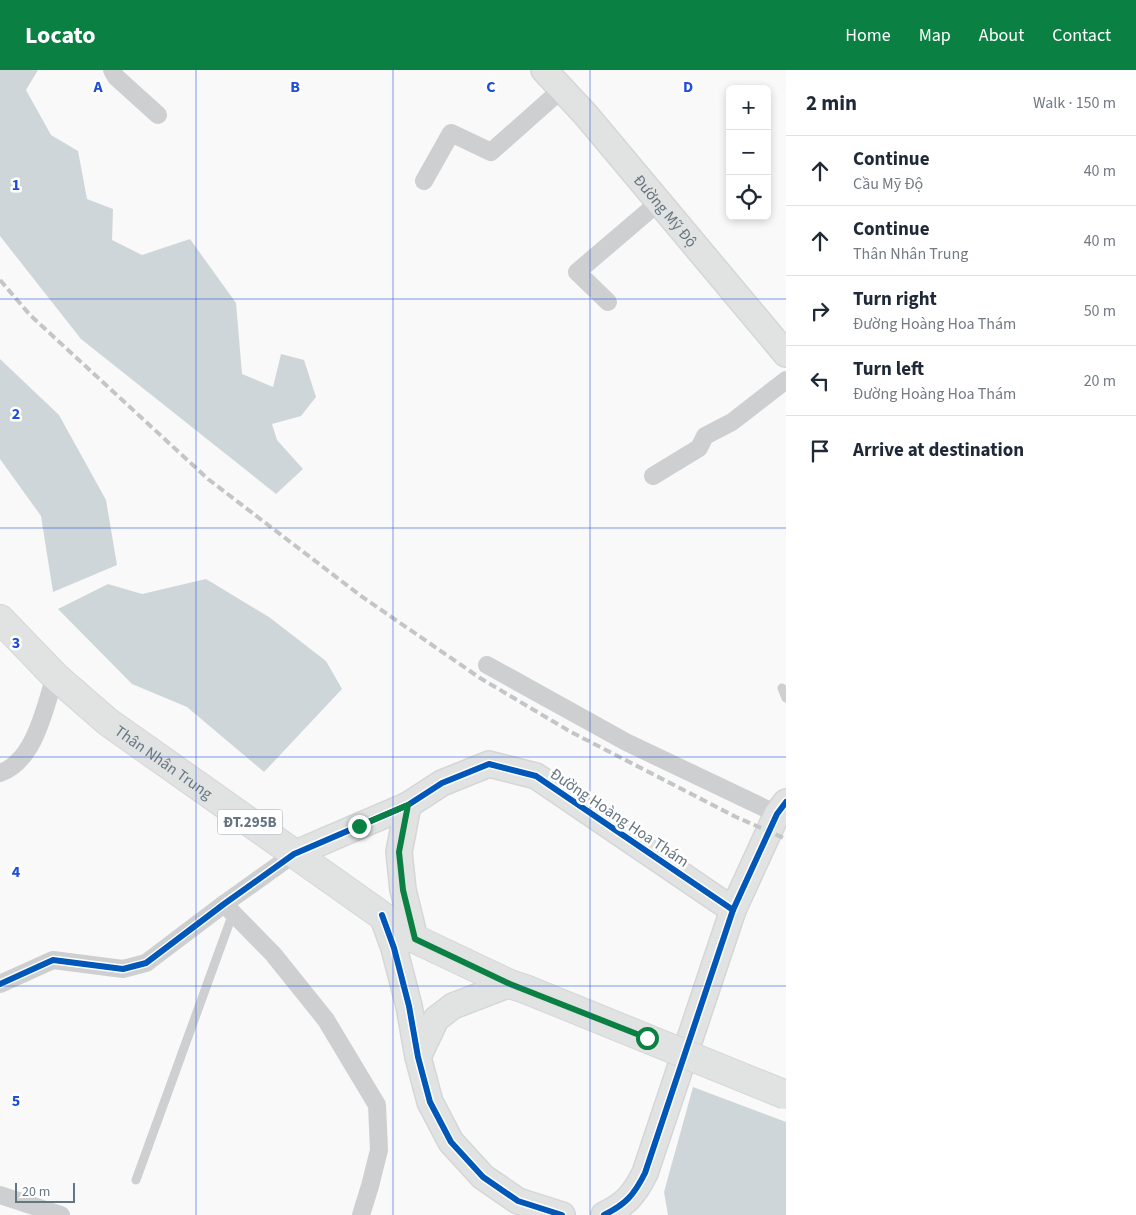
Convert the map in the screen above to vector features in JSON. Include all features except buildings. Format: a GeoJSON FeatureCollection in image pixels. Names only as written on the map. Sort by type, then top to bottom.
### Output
{"type":"FeatureCollection","features":[{"type":"Feature","properties":{"kind":"main road","name":"Thân Nhân Trung"},"geometry":{"type":"LineString","coordinates":[[0,619],[55,676],[108,722],[415,939],[517,987]]}},
{"type":"Feature","properties":{"kind":"main road","name":"ĐT.295B"},"geometry":{"type":"LineString","coordinates":[[517,987],[786,1094]]}},
{"type":"Feature","properties":{"kind":"street"},"geometry":{"type":"LineString","coordinates":[[112,70],[116,77],[158,115]]}},
{"type":"Feature","properties":{"kind":"street","name":"Đường Mỹ Độ"},"geometry":{"type":"LineString","coordinates":[[544,70],[586,115],[786,354]]}},
{"type":"Feature","properties":{"kind":"street"},"geometry":{"type":"LineString","coordinates":[[424,181],[451,133],[492,152],[562,89]]}},
{"type":"Feature","properties":{"kind":"street"},"geometry":{"type":"LineString","coordinates":[[608,302],[577,272],[659,202]]}},
{"type":"Feature","properties":{"kind":"street"},"geometry":{"type":"LineString","coordinates":[[653,476],[699,448],[705,436],[732,422],[786,380]]}},
{"type":"Feature","properties":{"kind":"street"},"geometry":{"type":"LineString","coordinates":[[487,665],[626,742],[782,808],[733,910],[644,1173],[631,1197],[620,1207],[604,1215]]}},
{"type":"Feature","properties":{"kind":"street"},"geometry":{"type":"LineString","coordinates":[[0,773],[21,759],[32,744],[55,676]]}},
{"type":"Feature","properties":{"kind":"street","name":"Đường Hoàng Hoa Thám"},"geometry":{"type":"LineString","coordinates":[[294,854],[408,805],[442,783],[489,764],[536,776],[733,910]]}},
{"type":"Feature","properties":{"kind":"street"},"geometry":{"type":"LineString","coordinates":[[408,805],[399,852],[403,890],[415,939]]}},
{"type":"Feature","properties":{"kind":"street"},"geometry":{"type":"LineString","coordinates":[[0,984],[53,960],[123,969],[146,963],[228,908],[294,854]]}},
{"type":"Feature","properties":{"kind":"street"},"geometry":{"type":"LineString","coordinates":[[228,908],[273,954],[326,1020],[377,1105],[379,1150],[361,1215]]}},
{"type":"Feature","properties":{"kind":"street"},"geometry":{"type":"LineString","coordinates":[[382,915],[394,948],[409,1006],[418,1057],[430,1102],[450,1142],[483,1177],[518,1201],[562,1215]]}},
{"type":"Feature","properties":{"kind":"street"},"geometry":{"type":"LineString","coordinates":[[418,1057],[436,1019],[453,1006],[517,987]]}},
{"type":"Feature","properties":{"kind":"street"},"geometry":{"type":"LineString","coordinates":[[0,1195],[61,1215]]}},
{"type":"Feature","properties":{"kind":"lane"},"geometry":{"type":"LineString","coordinates":[[782,688],[786,698]]}},
{"type":"Feature","properties":{"kind":"lane"},"geometry":{"type":"LineString","coordinates":[[136,1180],[228,908]]}},
{"type":"Feature","properties":{"kind":"shaded area"},"geometry":{"type":"Polygon","coordinates":[[[0,70],[38,70],[26,90],[51,135],[78,151],[87,199],[113,209],[112,240],[142,255],[190,239],[236,303],[242,374],[273,387],[281,354],[304,360],[316,397],[301,416],[272,424],[277,440],[303,469],[276,494],[81,339],[0,236],[0,70]]]}},
{"type":"Feature","properties":{"kind":"shaded area"},"geometry":{"type":"Polygon","coordinates":[[[0,359],[59,415],[106,500],[117,565],[53,592],[41,516],[0,459],[0,359]]]}},
{"type":"Feature","properties":{"kind":"shaded area"},"geometry":{"type":"Polygon","coordinates":[[[206,579],[269,617],[326,661],[342,689],[264,772],[187,707],[132,684],[58,609],[108,584],[142,594],[206,579]]]}},
{"type":"Feature","properties":{"kind":"shaded area"},"geometry":{"type":"Polygon","coordinates":[[[693,1087],[786,1122],[786,1215],[668,1215],[664,1192],[693,1087]]]}},
{"type":"Feature","properties":{"kind":"railway"},"geometry":{"type":"LineString","coordinates":[[0,280],[30,315],[208,479],[361,596],[480,678],[571,732],[736,817],[786,839]]}},
{"type":"Feature","properties":{"kind":"cycle path"},"geometry":{"type":"LineString","coordinates":[[0,984],[53,960],[123,969],[146,963],[294,854],[408,805],[442,783],[489,764],[536,776],[733,910]]}},
{"type":"Feature","properties":{"kind":"cycle path"},"geometry":{"type":"LineString","coordinates":[[604,1215],[629,1198],[645,1173],[733,910],[777,814],[786,802]]}},
{"type":"Feature","properties":{"kind":"cycle path"},"geometry":{"type":"LineString","coordinates":[[382,915],[394,948],[409,1006],[418,1057],[430,1102],[451,1142],[483,1177],[518,1201],[562,1215]]}},
{"type":"Feature","properties":{"kind":"route"},"geometry":{"type":"LineString","coordinates":[[359,826],[408,805],[399,852],[403,890],[415,939],[510,984],[647,1038]]}}]}
